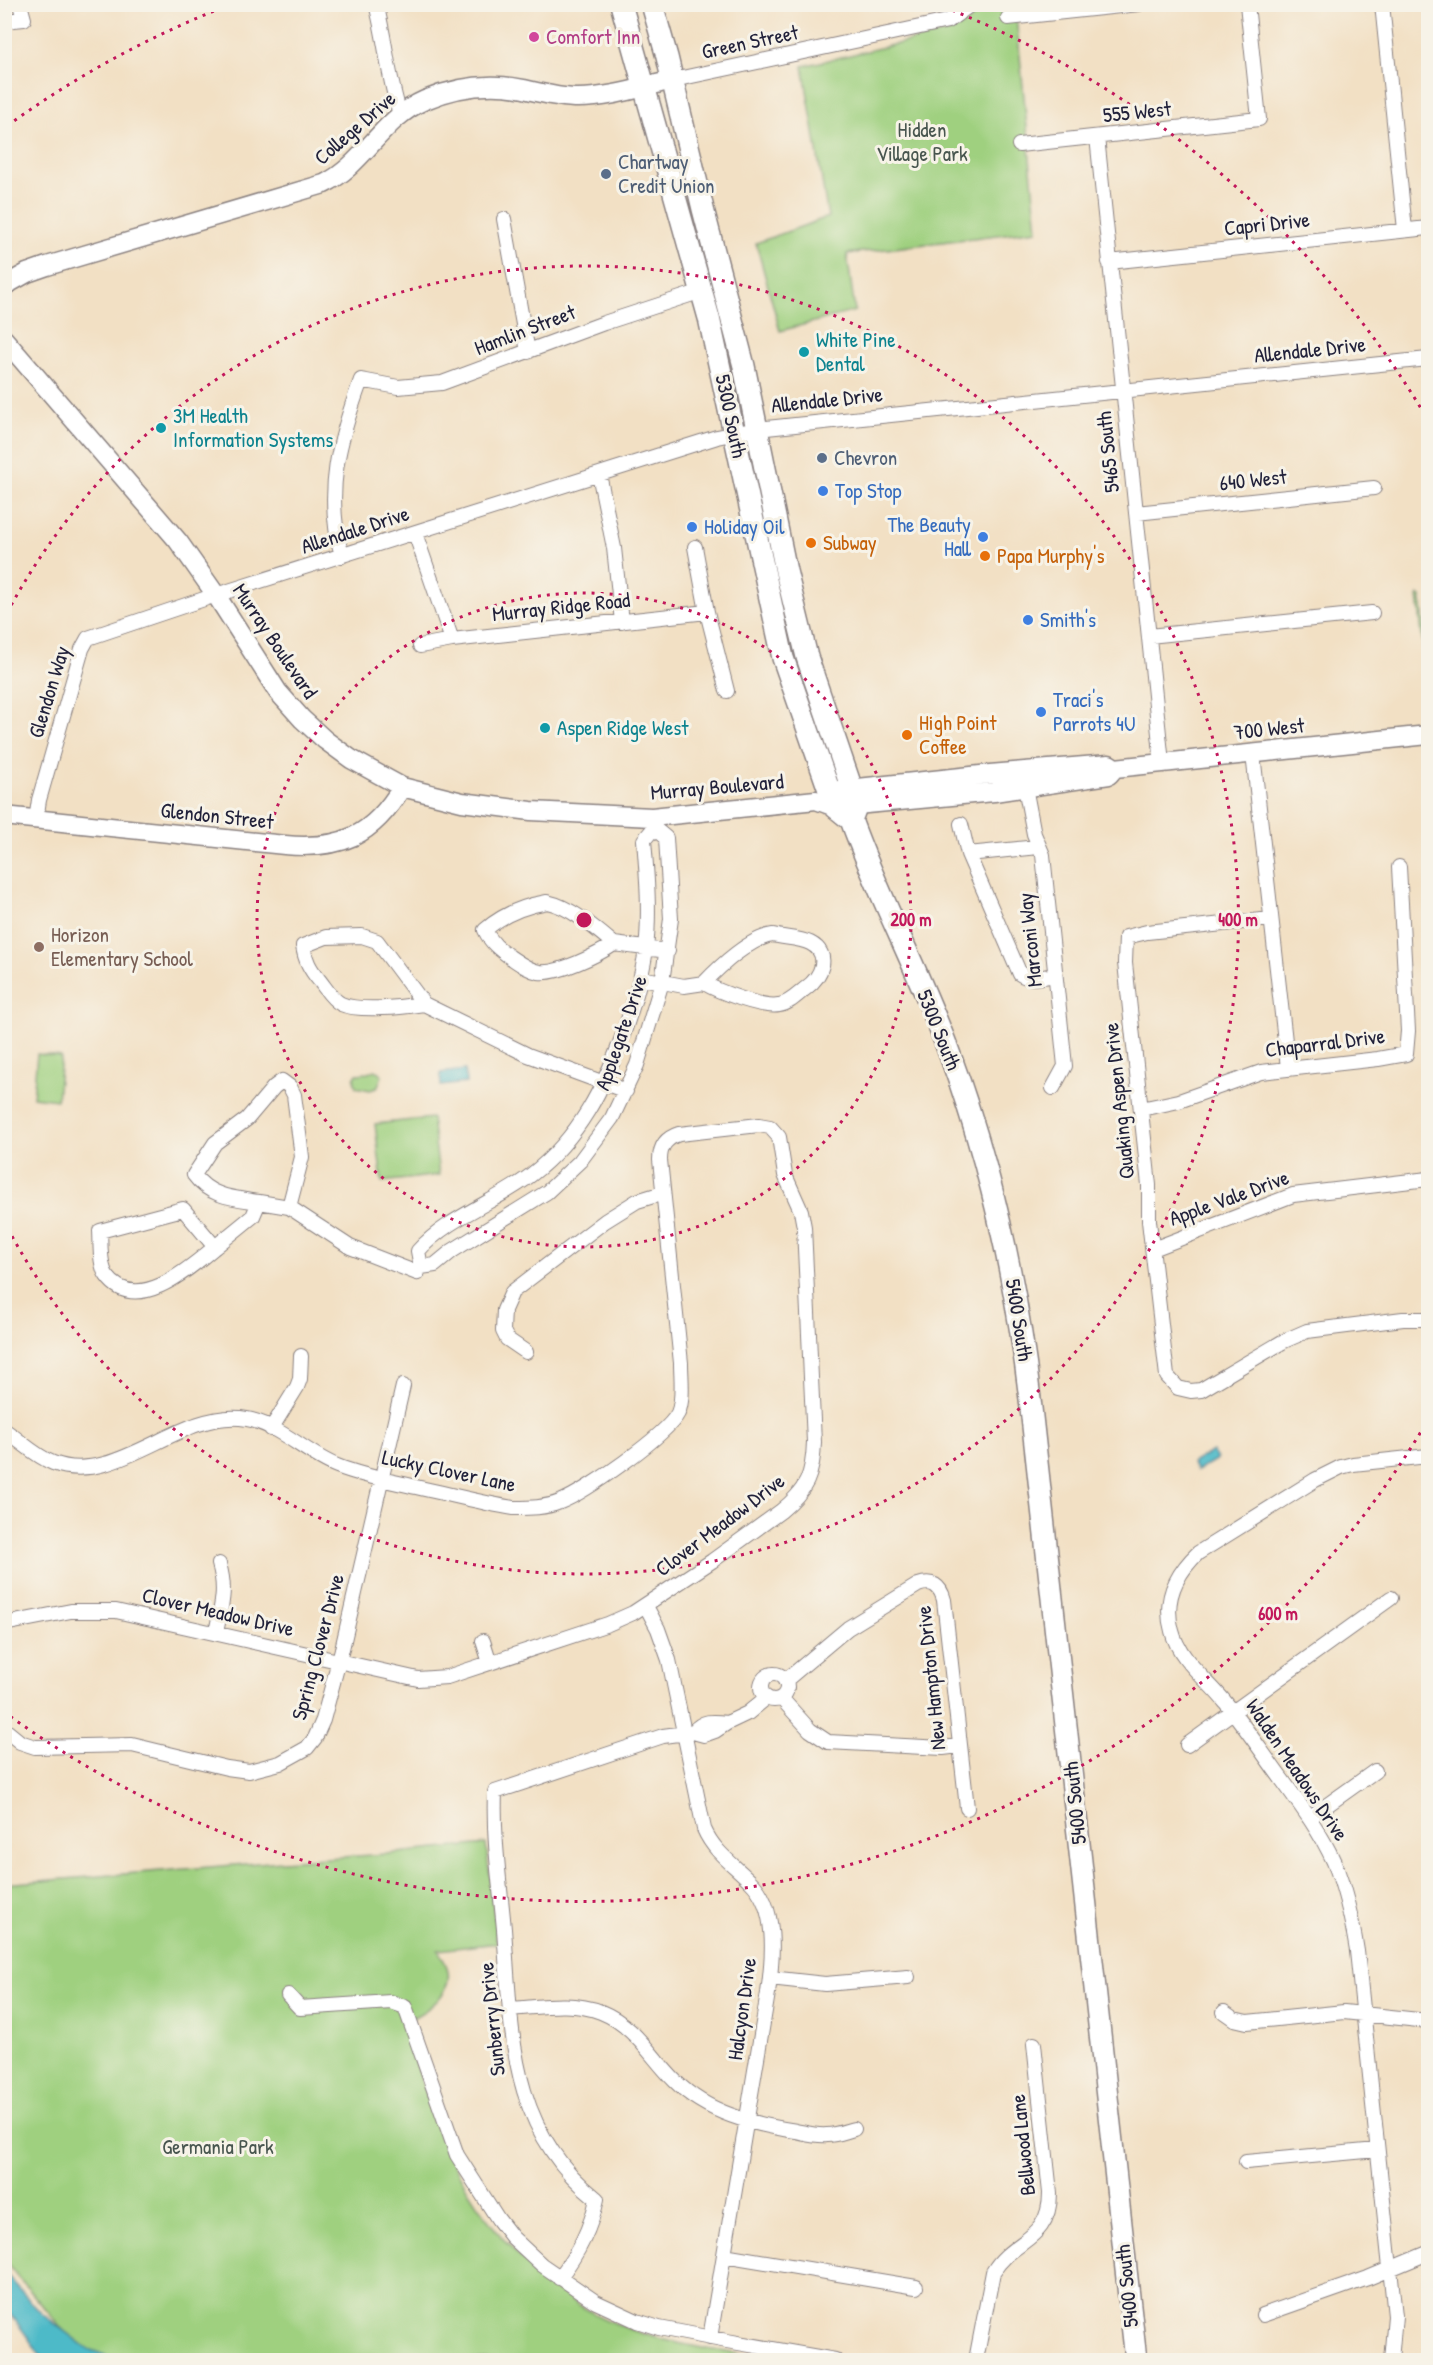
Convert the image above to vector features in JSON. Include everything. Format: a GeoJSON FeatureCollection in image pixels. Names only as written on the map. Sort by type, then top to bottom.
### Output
{"type":"FeatureCollection","features":[{"type":"Feature","properties":{"kind":"main road","name":"5300 South"},"geometry":{"type":"LineString","coordinates":[[621,4],[702,291],[736,433],[783,658],[840,802],[950,1054],[969,1109],[1006,1246]]}},
{"type":"Feature","properties":{"kind":"main road","name":"5300 South"},"geometry":{"type":"LineString","coordinates":[[652,4],[736,330],[786,571],[807,657],[826,717],[840,802]]}},
{"type":"Feature","properties":{"kind":"main road","name":"College Drive"},"geometry":{"type":"LineString","coordinates":[[4,286],[27,273],[47,266],[324,184],[348,169],[400,114],[456,89],[480,85],[503,86],[576,98],[597,97],[673,80]]}},
{"type":"Feature","properties":{"kind":"main road","name":"Murray Boulevard"},"geometry":{"type":"LineString","coordinates":[[4,339],[178,541],[216,595],[278,692],[302,719],[351,759],[402,787],[439,798],[497,808],[602,816],[653,823],[840,802]]}},
{"type":"Feature","properties":{"kind":"main road","name":"700 West"},"geometry":{"type":"LineString","coordinates":[[840,802],[1066,767],[1109,764],[1115,768],[1428,735]]}},
{"type":"Feature","properties":{"kind":"main road","name":"700 West"},"geometry":{"type":"LineString","coordinates":[[840,802],[1025,787],[1109,775],[1115,768]]}},
{"type":"Feature","properties":{"kind":"main road","name":"Glendon Street"},"geometry":{"type":"LineString","coordinates":[[4,816],[285,846],[319,846],[346,840],[367,829],[390,807],[402,787]]}},
{"type":"Feature","properties":{"kind":"main road","name":"5400 South"},"geometry":{"type":"LineString","coordinates":[[1006,1246],[1021,1330],[1030,1399],[1136,2361]]}},
{"type":"Feature","properties":{"kind":"street"},"geometry":{"type":"LineString","coordinates":[[376,4],[382,25],[393,93],[400,114]]}},
{"type":"Feature","properties":{"kind":"street","name":"Green Street"},"geometry":{"type":"LineString","coordinates":[[673,80],[948,21],[971,4]]}},
{"type":"Feature","properties":{"kind":"street"},"geometry":{"type":"LineString","coordinates":[[1008,18],[1139,4]]}},
{"type":"Feature","properties":{"kind":"street","name":"555 West"},"geometry":{"type":"LineString","coordinates":[[1019,145],[1259,119],[1247,4]]}},
{"type":"Feature","properties":{"kind":"street"},"geometry":{"type":"LineString","coordinates":[[1382,4],[1405,230]]}},
{"type":"Feature","properties":{"kind":"street"},"geometry":{"type":"LineString","coordinates":[[11,22],[20,5]]}},
{"type":"Feature","properties":{"kind":"street","name":"5465 South"},"geometry":{"type":"LineString","coordinates":[[1096,137],[1162,763]]}},
{"type":"Feature","properties":{"kind":"street"},"geometry":{"type":"LineString","coordinates":[[504,219],[528,352]]}},
{"type":"Feature","properties":{"kind":"street","name":"Capri Drive"},"geometry":{"type":"LineString","coordinates":[[1109,262],[1428,228]]}},
{"type":"Feature","properties":{"kind":"street","name":"Hamlin Street"},"geometry":{"type":"LineString","coordinates":[[342,556],[336,536],[333,506],[335,468],[346,421],[361,380],[398,387],[442,383],[604,323],[702,291]]}},
{"type":"Feature","properties":{"kind":"street","name":"Allendale Drive"},"geometry":{"type":"LineString","coordinates":[[216,595],[736,433],[1428,358]]}},
{"type":"Feature","properties":{"kind":"street"},"geometry":{"type":"LineString","coordinates":[[599,474],[614,548],[622,621]]}},
{"type":"Feature","properties":{"kind":"street","name":"640 West"},"geometry":{"type":"LineString","coordinates":[[1136,513],[1374,488]]}},
{"type":"Feature","properties":{"kind":"street"},"geometry":{"type":"LineString","coordinates":[[415,533],[452,640]]}},
{"type":"Feature","properties":{"kind":"street"},"geometry":{"type":"LineString","coordinates":[[695,547],[707,612],[727,691]]}},
{"type":"Feature","properties":{"kind":"street","name":"Glendon Way"},"geometry":{"type":"LineString","coordinates":[[36,820],[39,800],[82,649],[88,638],[216,595]]}},
{"type":"Feature","properties":{"kind":"street","name":"Murray Ridge Road"},"geometry":{"type":"LineString","coordinates":[[420,646],[452,640],[707,612]]}},
{"type":"Feature","properties":{"kind":"street"},"geometry":{"type":"LineString","coordinates":[[1149,636],[1372,613]]}},
{"type":"Feature","properties":{"kind":"street"},"geometry":{"type":"LineString","coordinates":[[1253,754],[1288,1068]]}},
{"type":"Feature","properties":{"kind":"street","name":"Marconi Way"},"geometry":{"type":"LineString","coordinates":[[1025,787],[1029,814],[1038,847],[1043,855],[1065,1066],[1053,1088]]}},
{"type":"Feature","properties":{"kind":"street","name":"Applegate Drive"},"geometry":{"type":"LineString","coordinates":[[653,823],[666,838],[671,902],[668,951],[650,1027],[626,1091],[612,1118],[590,1149],[556,1185],[452,1251],[435,1265],[419,1270],[418,1251],[431,1238],[516,1186],[551,1158],[582,1123],[605,1082],[641,978],[646,949],[648,892],[644,840],[653,823]]}},
{"type":"Feature","properties":{"kind":"street"},"geometry":{"type":"LineString","coordinates":[[961,824],[968,854],[1020,974],[1025,978],[1055,975]]}},
{"type":"Feature","properties":{"kind":"street"},"geometry":{"type":"LineString","coordinates":[[968,854],[1038,847]]}},
{"type":"Feature","properties":{"kind":"street","name":"Chaparral Drive"},"geometry":{"type":"LineString","coordinates":[[1141,1109],[1179,1101],[1254,1074],[1406,1054],[1408,1031],[1399,867]]}},
{"type":"Feature","properties":{"kind":"street"},"geometry":{"type":"LineString","coordinates":[[614,944],[598,955],[552,971],[540,972],[529,969],[500,950],[490,941],[485,930],[505,916],[534,904],[546,902],[555,904],[595,928],[614,944],[668,951]]}},
{"type":"Feature","properties":{"kind":"street","name":"Quaking Aspen Drive"},"geometry":{"type":"LineString","coordinates":[[1271,919],[1147,932],[1126,937],[1125,963],[1149,1185],[1149,1221],[1167,1376],[1178,1388],[1191,1391],[1201,1390],[1284,1341],[1307,1331],[1392,1320],[1428,1319]]}},
{"type":"Feature","properties":{"kind":"street"},"geometry":{"type":"LineString","coordinates":[[641,978],[684,986],[704,983],[720,992],[771,1005],[780,1005],[789,1002],[816,981],[823,963],[821,955],[810,943],[773,935],[765,936],[753,942],[717,969],[704,983]]}},
{"type":"Feature","properties":{"kind":"street"},"geometry":{"type":"LineString","coordinates":[[424,1004],[395,1008],[351,1006],[339,1003],[310,968],[303,946],[326,937],[370,937],[377,941],[424,1004],[528,1055],[626,1091]]}},
{"type":"Feature","properties":{"kind":"street"},"geometry":{"type":"LineString","coordinates":[[289,1208],[302,1157],[294,1095],[282,1081],[274,1087],[247,1119],[215,1143],[194,1175],[201,1184],[214,1193],[289,1208],[350,1247],[419,1270]]}},
{"type":"Feature","properties":{"kind":"street","name":"Lucky Clover Lane"},"geometry":{"type":"LineString","coordinates":[[4,1430],[48,1461],[83,1468],[103,1464],[213,1420],[247,1419],[271,1429],[330,1463],[381,1479],[505,1507],[543,1507],[561,1502],[642,1448],[678,1413],[681,1375],[660,1150],[671,1137],[679,1134],[759,1125],[775,1131]]}},
{"type":"Feature","properties":{"kind":"street","name":"Clover Meadow Drive"},"geometry":{"type":"LineString","coordinates":[[4,1624],[71,1611],[97,1609],[125,1612],[425,1680],[447,1677],[608,1624],[646,1606],[781,1511],[801,1492],[811,1475],[814,1442],[803,1222],[799,1205],[784,1175],[780,1141],[775,1131]]}},
{"type":"Feature","properties":{"kind":"street","name":"Apple Vale Drive"},"geometry":{"type":"LineString","coordinates":[[1153,1249],[1293,1195],[1428,1179]]}},
{"type":"Feature","properties":{"kind":"street"},"geometry":{"type":"LineString","coordinates":[[526,1352],[507,1339],[503,1331],[504,1310],[512,1292],[605,1221],[637,1201],[663,1192]]}},
{"type":"Feature","properties":{"kind":"street"},"geometry":{"type":"LineString","coordinates":[[215,1247],[183,1209],[100,1230],[103,1268],[107,1276],[131,1292],[138,1293],[167,1282],[194,1264],[215,1247],[253,1216],[259,1202]]}},
{"type":"Feature","properties":{"kind":"street"},"geometry":{"type":"LineString","coordinates":[[271,1429],[297,1387],[300,1379],[301,1356]]}},
{"type":"Feature","properties":{"kind":"street","name":"Spring Clover Drive"},"geometry":{"type":"LineString","coordinates":[[4,1729],[16,1740],[35,1747],[132,1745],[233,1770],[263,1769],[296,1756],[315,1738],[323,1720],[403,1386]]}},
{"type":"Feature","properties":{"kind":"street","name":"Walden Meadows Drive"},"geometry":{"type":"LineString","coordinates":[[1391,2361],[1395,2316],[1391,2268],[1357,1951],[1349,1907],[1334,1863],[1309,1818],[1233,1712],[1177,1647],[1171,1630],[1169,1613],[1170,1595],[1174,1584],[1188,1563],[1208,1547],[1315,1480],[1341,1467],[1428,1455]]}},
{"type":"Feature","properties":{"kind":"street"},"geometry":{"type":"LineString","coordinates":[[216,1633],[224,1593],[224,1579],[219,1564]]}},
{"type":"Feature","properties":{"kind":"street","name":"New Hampton Drive"},"geometry":{"type":"LineString","coordinates":[[766,1698],[761,1688],[764,1679],[776,1675],[785,1681],[857,1622],[918,1585],[931,1583],[940,1589],[944,1600],[966,1808]]}},
{"type":"Feature","properties":{"kind":"street"},"geometry":{"type":"LineString","coordinates":[[1187,1745],[1391,1598]]}},
{"type":"Feature","properties":{"kind":"street","name":"Halcyon Drive"},"geometry":{"type":"LineString","coordinates":[[646,1606],[658,1629],[669,1660],[688,1732],[700,1819],[708,1838],[723,1857],[752,1882],[765,1903],[771,1938],[770,1978],[710,2338]]}},
{"type":"Feature","properties":{"kind":"street"},"geometry":{"type":"LineString","coordinates":[[483,1641],[490,1663]]}},
{"type":"Feature","properties":{"kind":"street"},"geometry":{"type":"LineString","coordinates":[[688,1732],[704,1735],[715,1731],[748,1713],[766,1698],[775,1700],[781,1698],[786,1690],[785,1681]]}},
{"type":"Feature","properties":{"kind":"street"},"geometry":{"type":"LineString","coordinates":[[781,1698],[810,1730],[828,1742],[943,1748],[959,1746]]}},
{"type":"Feature","properties":{"kind":"street","name":"Sunberry Drive"},"geometry":{"type":"LineString","coordinates":[[559,2278],[581,2244],[593,2217],[597,2199],[579,2185],[555,2157],[532,2117],[522,2089],[516,2062],[510,2009],[495,1792],[663,1736],[688,1732]]}},
{"type":"Feature","properties":{"kind":"street"},"geometry":{"type":"LineString","coordinates":[[1309,1818],[1375,1771]]}},
{"type":"Feature","properties":{"kind":"street"},"geometry":{"type":"LineString","coordinates":[[770,1978],[825,1984],[908,1977]]}},
{"type":"Feature","properties":{"kind":"street"},"geometry":{"type":"LineString","coordinates":[[288,1995],[300,2008],[386,2002],[405,2007],[416,2034],[432,2088],[458,2155],[484,2201],[512,2237],[559,2278],[596,2302],[637,2321],[710,2338],[835,2361]]}},
{"type":"Feature","properties":{"kind":"street"},"geometry":{"type":"LineString","coordinates":[[510,2009],[575,2006],[602,2012],[629,2029],[675,2082],[693,2097],[723,2113],[765,2126],[828,2136],[854,2129]]}},
{"type":"Feature","properties":{"kind":"street"},"geometry":{"type":"LineString","coordinates":[[1224,2012],[1234,2019],[1247,2022],[1344,2012],[1428,2021]]}},
{"type":"Feature","properties":{"kind":"street","name":"Bellwood Lane"},"geometry":{"type":"LineString","coordinates":[[976,2361],[989,2281],[993,2272],[999,2261],[1039,2231],[1049,2209],[1050,2193],[1034,2044]]}},
{"type":"Feature","properties":{"kind":"street"},"geometry":{"type":"LineString","coordinates":[[1246,2162],[1377,2150]]}},
{"type":"Feature","properties":{"kind":"street"},"geometry":{"type":"LineString","coordinates":[[1263,2315],[1428,2253]]}},
{"type":"Feature","properties":{"kind":"street"},"geometry":{"type":"LineString","coordinates":[[724,2255],[916,2287]]}},
{"type":"Feature","properties":{"kind":"green space","name":"Hidden Village Park"},"geometry":{"type":"Polygon","coordinates":[[[987,5],[1015,5],[1037,230],[847,254],[855,311],[780,331],[756,243],[828,217],[803,66],[952,31],[969,21],[987,5]]]}},
{"type":"Feature","properties":{"kind":"green space"},"geometry":{"type":"Polygon","coordinates":[[[1418,595],[1421,597],[1428,664],[1428,695],[1418,595]]]}},
{"type":"Feature","properties":{"kind":"green space"},"geometry":{"type":"Polygon","coordinates":[[[37,1054],[61,1057],[57,1100],[33,1097],[37,1054]]]}},
{"type":"Feature","properties":{"kind":"green space"},"geometry":{"type":"Polygon","coordinates":[[[375,1070],[382,1076],[377,1088],[370,1090],[356,1087],[354,1079],[357,1074],[375,1070]]]}},
{"type":"Feature","properties":{"kind":"green space"},"geometry":{"type":"Polygon","coordinates":[[[432,1118],[439,1175],[382,1182],[375,1124],[432,1118]]]}},
{"type":"Feature","properties":{"kind":"green space","name":"Germania Park"},"geometry":{"type":"Polygon","coordinates":[[[486,1844],[497,1943],[438,1950],[448,1971],[446,1988],[428,2008],[404,2022],[435,2120],[461,2178],[496,2230],[516,2253],[539,2275],[589,2311],[616,2324],[655,2337],[776,2360],[98,2360],[84,2355],[5,2261],[4,1884],[486,1844]]]}},
{"type":"Feature","properties":{"kind":"water"},"geometry":{"type":"Polygon","coordinates":[[[465,1070],[466,1083],[441,1086],[440,1073],[465,1070]]]}},
{"type":"Feature","properties":{"kind":"water"},"geometry":{"type":"Polygon","coordinates":[[[1212,1451],[1217,1459],[1197,1471],[1192,1463],[1212,1451]]]}},
{"type":"Feature","properties":{"kind":"water"},"geometry":{"type":"Polygon","coordinates":[[[4,2272],[42,2314],[88,2349],[119,2360],[44,2360],[5,2306],[4,2272]]]}},
{"type":"Feature","properties":{"kind":"place","name":"Comfort Inn"},"geometry":{"type":"Point","coordinates":[534,37]}},
{"type":"Feature","properties":{"kind":"place","name":"Chartway Credit Union"},"geometry":{"type":"Point","coordinates":[606,174]}},
{"type":"Feature","properties":{"kind":"place","name":"White Pine Dental"},"geometry":{"type":"Point","coordinates":[804,352]}},
{"type":"Feature","properties":{"kind":"place","name":"3M Health Information Systems"},"geometry":{"type":"Point","coordinates":[161,428]}},
{"type":"Feature","properties":{"kind":"place","name":"Chevron"},"geometry":{"type":"Point","coordinates":[822,458]}},
{"type":"Feature","properties":{"kind":"place","name":"Top Stop"},"geometry":{"type":"Point","coordinates":[823,491]}},
{"type":"Feature","properties":{"kind":"place","name":"Holiday Oil"},"geometry":{"type":"Point","coordinates":[692,527]}},
{"type":"Feature","properties":{"kind":"place","name":"The Beauty Hall"},"geometry":{"type":"Point","coordinates":[983,537]}},
{"type":"Feature","properties":{"kind":"place","name":"Subway"},"geometry":{"type":"Point","coordinates":[811,543]}},
{"type":"Feature","properties":{"kind":"place","name":"Papa Murphy's"},"geometry":{"type":"Point","coordinates":[985,556]}},
{"type":"Feature","properties":{"kind":"place","name":"Smith's"},"geometry":{"type":"Point","coordinates":[1028,620]}},
{"type":"Feature","properties":{"kind":"place","name":"Traci's Parrots 4U"},"geometry":{"type":"Point","coordinates":[1041,712]}},
{"type":"Feature","properties":{"kind":"place","name":"Aspen Ridge West"},"geometry":{"type":"Point","coordinates":[545,728]}},
{"type":"Feature","properties":{"kind":"place","name":"High Point Coffee"},"geometry":{"type":"Point","coordinates":[907,735]}},
{"type":"Feature","properties":{"kind":"place","name":"Horizon Elementary School"},"geometry":{"type":"Point","coordinates":[39,947]}}]}
